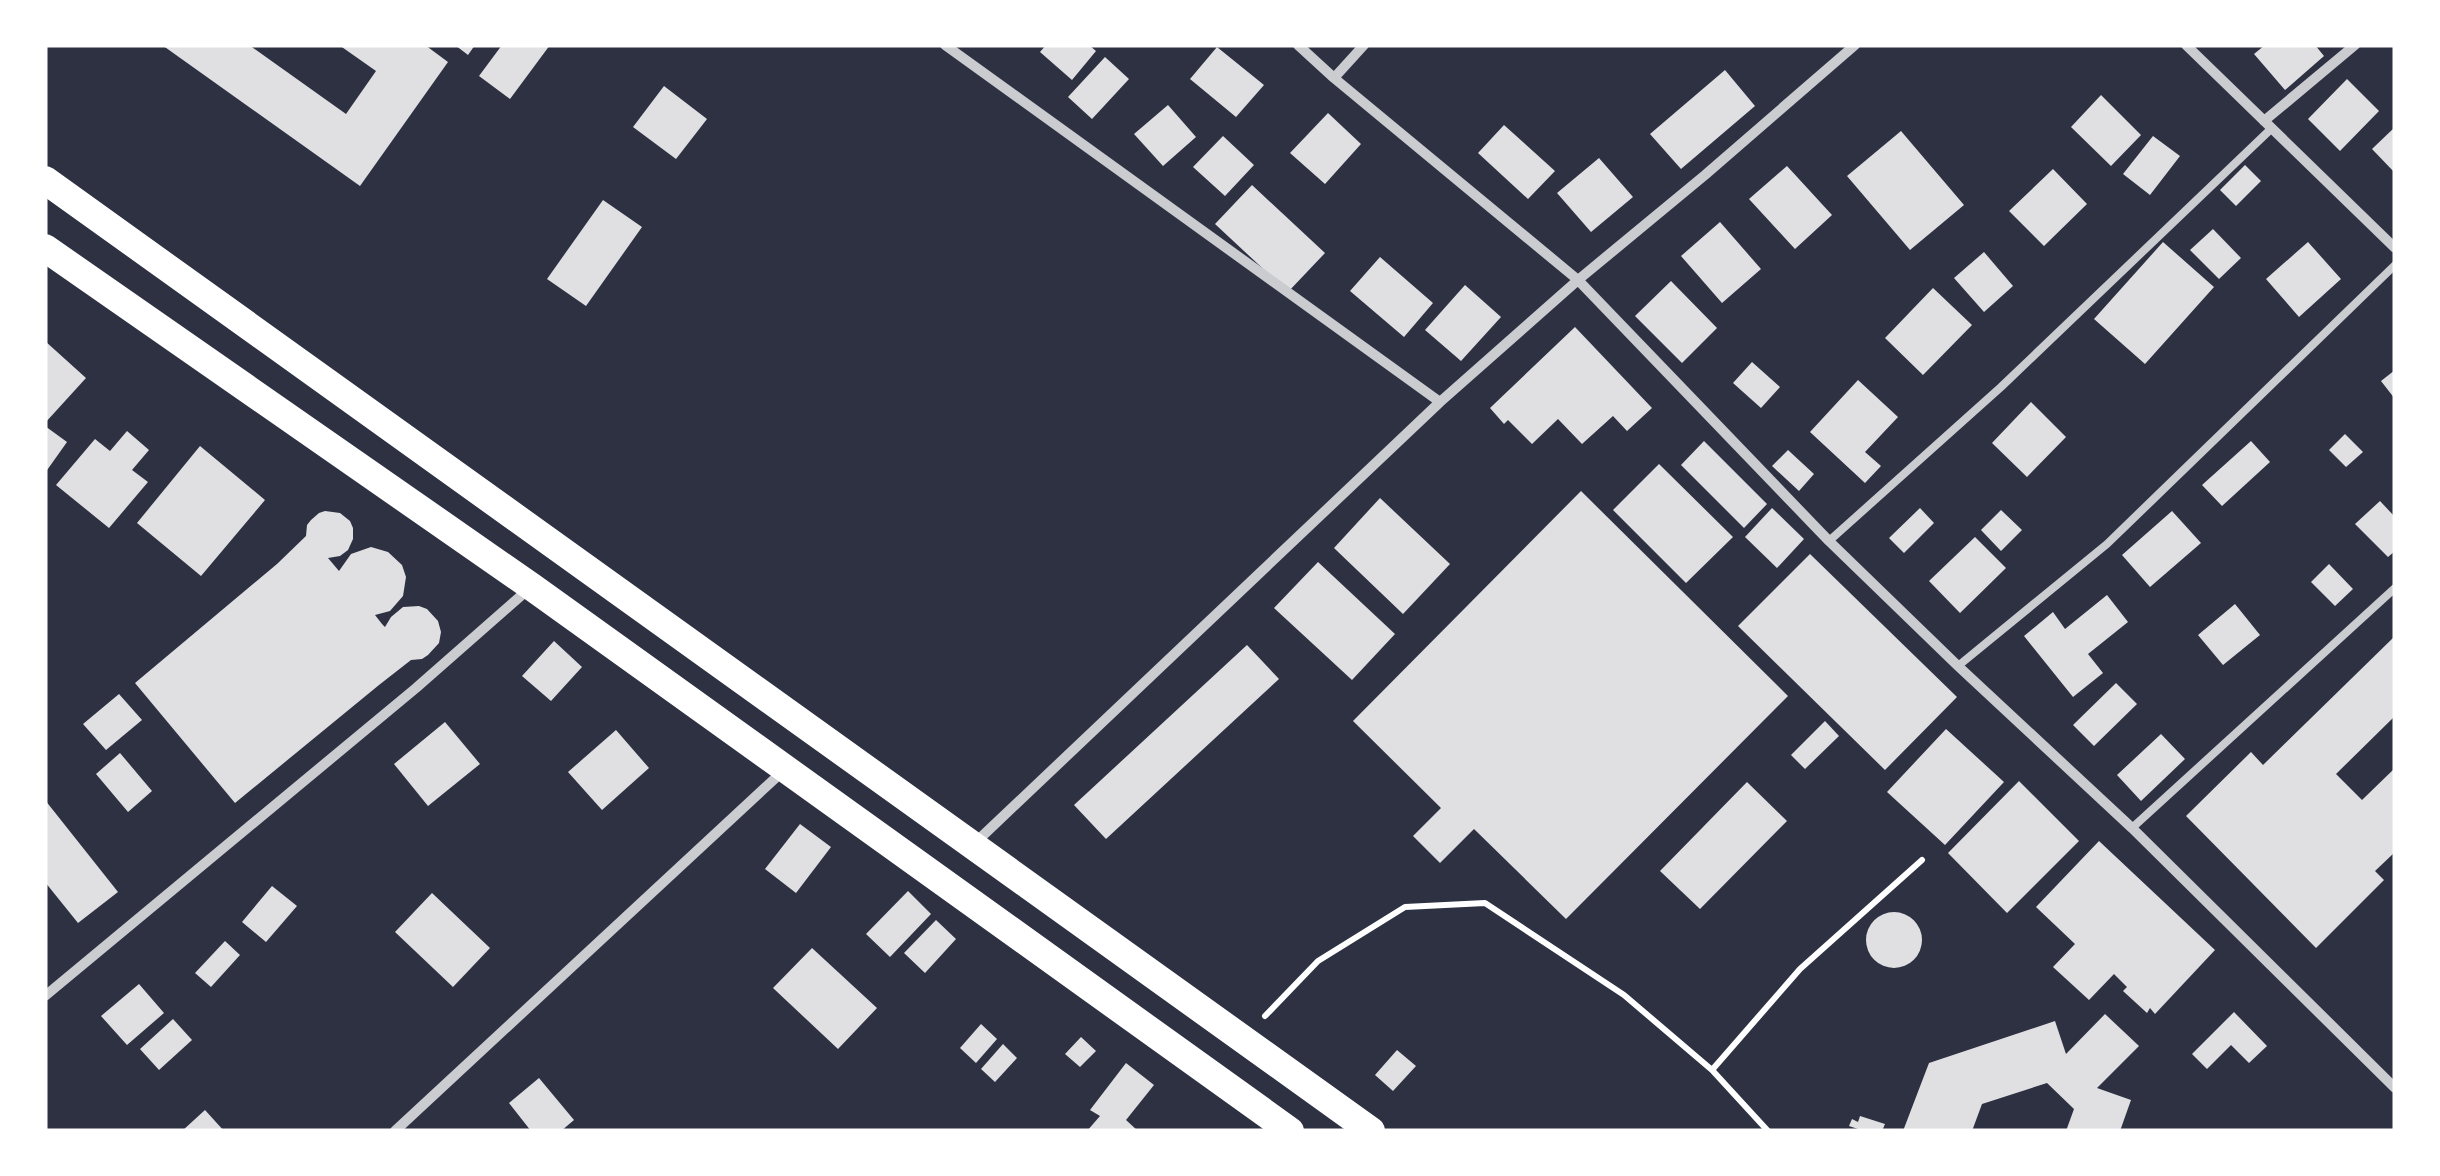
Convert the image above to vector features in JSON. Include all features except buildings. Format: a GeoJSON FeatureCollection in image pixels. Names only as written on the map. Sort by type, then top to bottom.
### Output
{"type":"FeatureCollection","features":[{"type":"Feature","properties":{"kind":"highway"},"geometry":{"type":"LineString","coordinates":[[45,180],[1371,1131]]}},
{"type":"Feature","properties":{"kind":"highway"},"geometry":{"type":"LineString","coordinates":[[45,248],[532,587],[1290,1131]]}},
{"type":"Feature","properties":{"kind":"street"},"geometry":{"type":"LineString","coordinates":[[946,45],[1440,402]]}},
{"type":"Feature","properties":{"kind":"street"},"geometry":{"type":"LineString","coordinates":[[1298,45],[1578,280],[1829,541],[2132,828],[2395,1088]]}},
{"type":"Feature","properties":{"kind":"street"},"geometry":{"type":"LineString","coordinates":[[1334,78],[1364,45]]}},
{"type":"Feature","properties":{"kind":"street"},"geometry":{"type":"LineString","coordinates":[[973,845],[1440,402],[1855,45]]}},
{"type":"Feature","properties":{"kind":"street"},"geometry":{"type":"LineString","coordinates":[[2186,45],[2395,248]]}},
{"type":"Feature","properties":{"kind":"street"},"geometry":{"type":"LineString","coordinates":[[2268,125],[2356,45]]}},
{"type":"Feature","properties":{"kind":"street"},"geometry":{"type":"LineString","coordinates":[[45,996],[532,587]]}},
{"type":"Feature","properties":{"kind":"street"},"geometry":{"type":"LineString","coordinates":[[395,1131],[786,769]]}},
{"type":"Feature","properties":{"kind":"lane"},"geometry":{"type":"LineString","coordinates":[[1829,541],[2002,387],[2268,125]]}},
{"type":"Feature","properties":{"kind":"lane"},"geometry":{"type":"LineString","coordinates":[[1958,666],[2106,544],[2395,265]]}},
{"type":"Feature","properties":{"kind":"lane"},"geometry":{"type":"LineString","coordinates":[[2132,828],[2395,588]]}},
{"type":"Feature","properties":{"kind":"path"},"geometry":{"type":"LineString","coordinates":[[1712,1070],[1800,969],[1922,860]]}},
{"type":"Feature","properties":{"kind":"path"},"geometry":{"type":"LineString","coordinates":[[1245,1040],[1318,962],[1406,907],[1485,903],[1624,995],[1712,1070],[1768,1131]]}}]}
